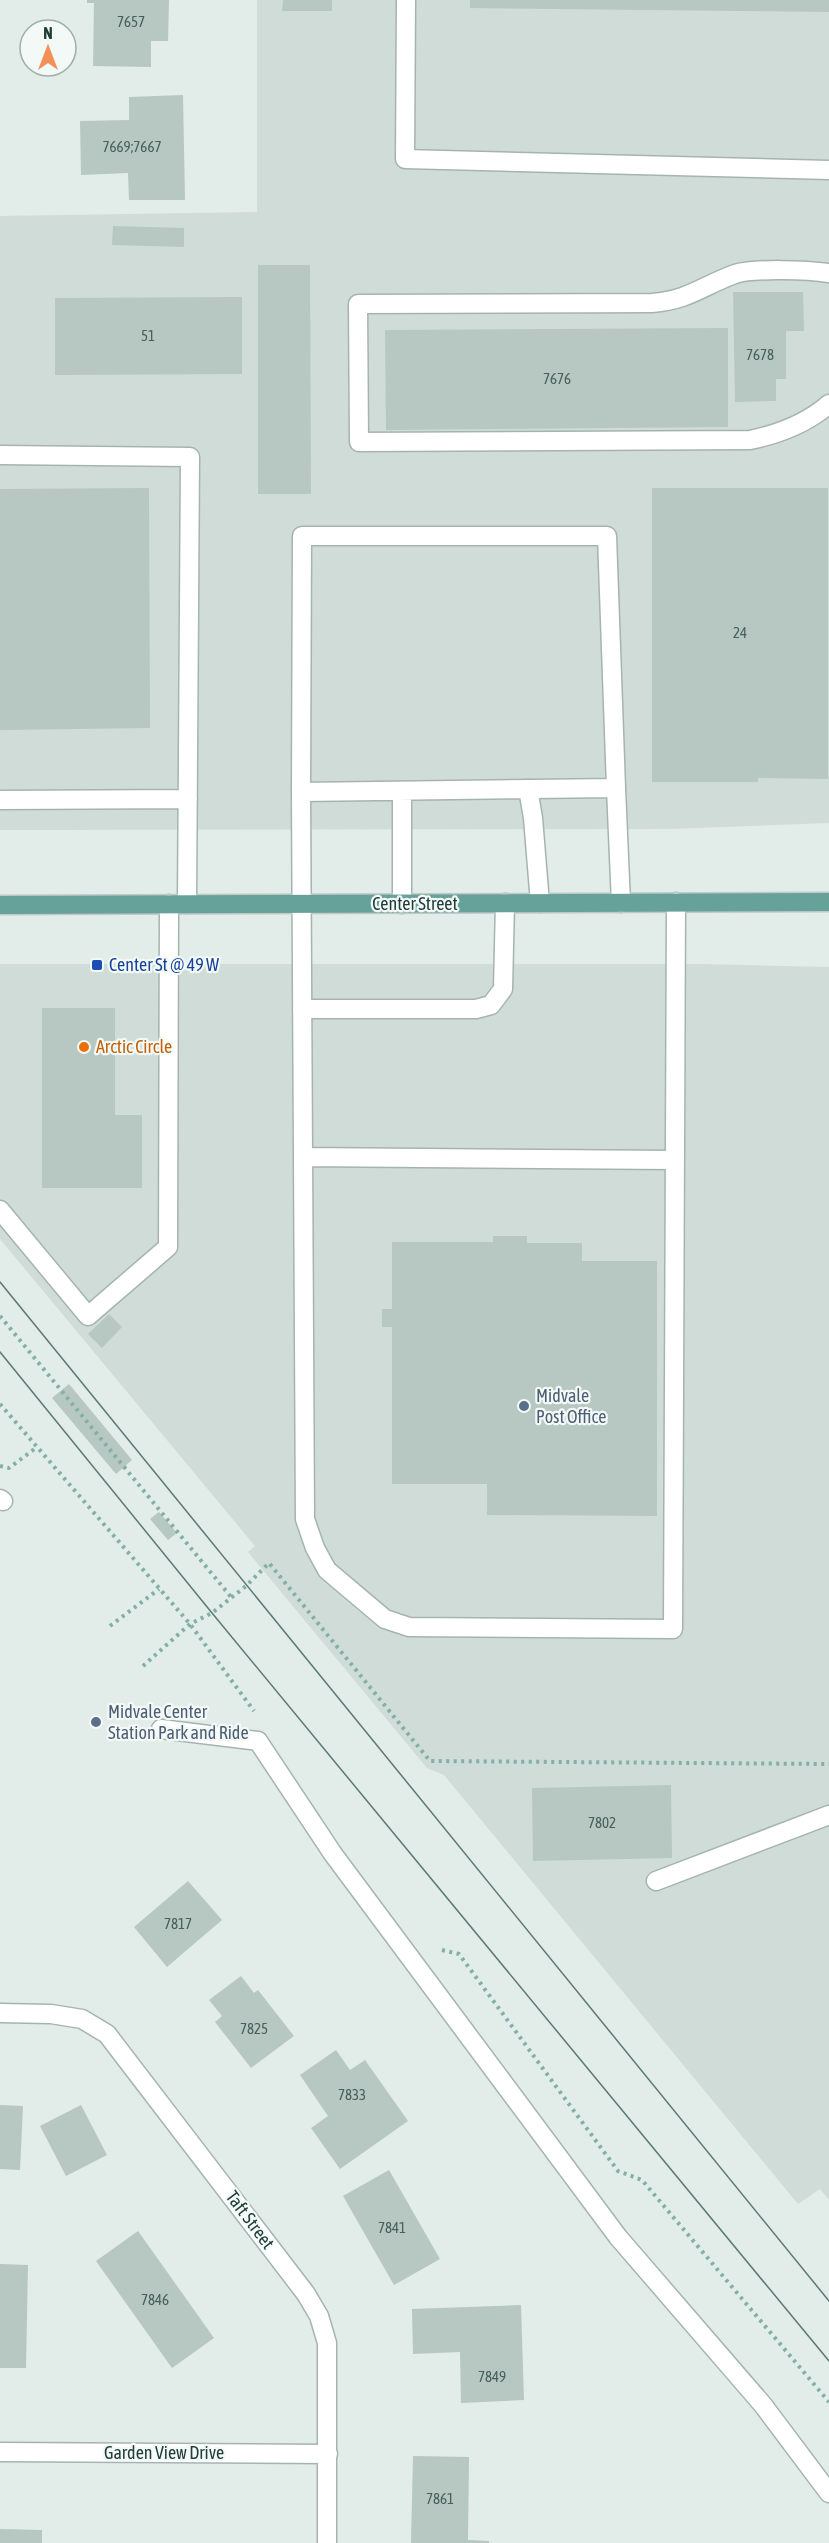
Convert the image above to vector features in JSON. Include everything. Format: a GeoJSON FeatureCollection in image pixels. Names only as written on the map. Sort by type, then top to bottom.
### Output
{"type":"FeatureCollection","features":[{"type":"Feature","properties":{"kind":"main road","name":"Center Street"},"geometry":{"type":"LineString","coordinates":[[0,905],[829,902]]}},
{"type":"Feature","properties":{"kind":"street"},"geometry":{"type":"LineString","coordinates":[[406,0],[405,159],[829,170]]}},
{"type":"Feature","properties":{"kind":"street"},"geometry":{"type":"LineString","coordinates":[[829,273],[759,271],[738,273],[674,301],[652,303],[358,304],[359,442],[750,440],[793,427],[829,404]]}},
{"type":"Feature","properties":{"kind":"street"},"geometry":{"type":"LineString","coordinates":[[0,455],[190,458],[188,799],[178,904],[168,1247],[88,1316],[0,1210]]}},
{"type":"Feature","properties":{"kind":"street"},"geometry":{"type":"LineString","coordinates":[[621,903],[607,536],[302,536],[300,904],[304,1157],[305,1519],[315,1548],[327,1570],[385,1619],[409,1627],[673,1629],[676,902]]}},
{"type":"Feature","properties":{"kind":"street"},"geometry":{"type":"LineString","coordinates":[[301,792],[616,788]]}},
{"type":"Feature","properties":{"kind":"street"},"geometry":{"type":"LineString","coordinates":[[528,789],[533,818],[540,903]]}},
{"type":"Feature","properties":{"kind":"street"},"geometry":{"type":"LineString","coordinates":[[402,791],[402,904]]}},
{"type":"Feature","properties":{"kind":"street"},"geometry":{"type":"LineString","coordinates":[[0,800],[188,799]]}},
{"type":"Feature","properties":{"kind":"street"},"geometry":{"type":"LineString","coordinates":[[302,1009],[476,1009],[491,1005],[503,989],[505,903]]}},
{"type":"Feature","properties":{"kind":"street"},"geometry":{"type":"LineString","coordinates":[[304,1157],[674,1160]]}},
{"type":"Feature","properties":{"kind":"street"},"geometry":{"type":"LineString","coordinates":[[160,1729],[258,1741],[333,1854],[618,2237],[763,2405],[829,2493]]}},
{"type":"Feature","properties":{"kind":"street"},"geometry":{"type":"LineString","coordinates":[[656,1881],[829,1815]]}},
{"type":"Feature","properties":{"kind":"street","name":"Taft Street"},"geometry":{"type":"LineString","coordinates":[[0,2013],[51,2014],[82,2019],[107,2034],[306,2294],[319,2316],[327,2343],[327,2543]]}},
{"type":"Feature","properties":{"kind":"street","name":"Garden View Drive"},"geometry":{"type":"LineString","coordinates":[[0,2452],[328,2454]]}},
{"type":"Feature","properties":{"kind":"path"},"geometry":{"type":"LineString","coordinates":[[0,1316],[231,1597]]}},
{"type":"Feature","properties":{"kind":"path"},"geometry":{"type":"LineString","coordinates":[[0,1404],[190,1624],[260,1719]]}},
{"type":"Feature","properties":{"kind":"path"},"geometry":{"type":"LineString","coordinates":[[0,1466],[9,1468],[37,1447]]}},
{"type":"Feature","properties":{"kind":"path"},"geometry":{"type":"LineString","coordinates":[[143,1666],[190,1624],[212,1613],[246,1586],[269,1563],[430,1761],[829,1764]]}},
{"type":"Feature","properties":{"kind":"path"},"geometry":{"type":"LineString","coordinates":[[110,1626],[159,1589]]}},
{"type":"Feature","properties":{"kind":"path"},"geometry":{"type":"LineString","coordinates":[[439,1950],[459,1954],[618,2171],[642,2180],[829,2402]]}},
{"type":"Feature","properties":{"kind":"shaded area"},"geometry":{"type":"Polygon","coordinates":[[[257,0],[829,0],[829,823],[670,829],[0,830],[0,216],[257,212],[257,0]]]}},
{"type":"Feature","properties":{"kind":"shaded area"},"geometry":{"type":"Polygon","coordinates":[[[0,964],[700,964],[829,967],[829,2200],[820,2189],[798,2204],[444,1775],[427,1768],[248,1552],[255,1546],[0,1239],[0,964]]]}},
{"type":"Feature","properties":{"kind":"building"},"geometry":{"type":"Polygon","coordinates":[[[87,0],[169,0],[168,41],[151,41],[151,67],[93,66],[94,3],[87,3],[87,0]]]}},
{"type":"Feature","properties":{"kind":"building"},"geometry":{"type":"Polygon","coordinates":[[[283,0],[332,0],[332,11],[282,11],[283,0]]]}},
{"type":"Feature","properties":{"kind":"building"},"geometry":{"type":"Polygon","coordinates":[[[470,0],[829,0],[829,12],[470,8],[470,0]]]}},
{"type":"Feature","properties":{"kind":"building"},"geometry":{"type":"Polygon","coordinates":[[[183,95],[185,200],[129,200],[128,173],[81,175],[80,121],[129,120],[129,97],[183,95]]]}},
{"type":"Feature","properties":{"kind":"building"},"geometry":{"type":"Polygon","coordinates":[[[113,226],[184,228],[184,247],[112,245],[113,226]]]}},
{"type":"Feature","properties":{"kind":"building"},"geometry":{"type":"Polygon","coordinates":[[[258,265],[310,265],[311,494],[258,494],[258,265]]]}},
{"type":"Feature","properties":{"kind":"building"},"geometry":{"type":"Polygon","coordinates":[[[733,292],[803,292],[804,331],[786,331],[786,379],[776,379],[776,401],[735,402],[733,292]]]}},
{"type":"Feature","properties":{"kind":"building"},"geometry":{"type":"Polygon","coordinates":[[[242,297],[242,374],[55,375],[55,298],[242,297]]]}},
{"type":"Feature","properties":{"kind":"building"},"geometry":{"type":"Polygon","coordinates":[[[728,328],[728,427],[386,430],[385,330],[728,328]]]}},
{"type":"Feature","properties":{"kind":"building"},"geometry":{"type":"Polygon","coordinates":[[[149,488],[150,728],[0,730],[0,489],[149,488]]]}},
{"type":"Feature","properties":{"kind":"building"},"geometry":{"type":"Polygon","coordinates":[[[652,488],[828,488],[828,779],[758,778],[758,782],[652,782],[652,488]]]}},
{"type":"Feature","properties":{"kind":"building"},"geometry":{"type":"Polygon","coordinates":[[[42,1008],[115,1008],[115,1115],[142,1115],[142,1188],[42,1188],[42,1008]]]}},
{"type":"Feature","properties":{"kind":"building","name":"Midvale Post Office"},"geometry":{"type":"Polygon","coordinates":[[[493,1236],[527,1236],[527,1243],[582,1243],[582,1261],[657,1261],[657,1516],[487,1515],[487,1484],[392,1484],[392,1327],[382,1327],[382,1309],[392,1309],[392,1242],[493,1242],[493,1236]]]}},
{"type":"Feature","properties":{"kind":"building"},"geometry":{"type":"Polygon","coordinates":[[[109,1314],[122,1327],[102,1348],[88,1334],[109,1314]]]}},
{"type":"Feature","properties":{"kind":"building"},"geometry":{"type":"Polygon","coordinates":[[[69,1384],[132,1460],[116,1474],[52,1398],[69,1384]]]}},
{"type":"Feature","properties":{"kind":"building"},"geometry":{"type":"Polygon","coordinates":[[[159,1512],[177,1533],[168,1540],[150,1519],[159,1512]]]}},
{"type":"Feature","properties":{"kind":"building"},"geometry":{"type":"Polygon","coordinates":[[[671,1785],[672,1858],[533,1861],[532,1788],[671,1785]]]}},
{"type":"Feature","properties":{"kind":"building"},"geometry":{"type":"Polygon","coordinates":[[[188,1881],[222,1920],[167,1967],[134,1927],[188,1881]]]}},
{"type":"Feature","properties":{"kind":"building"},"geometry":{"type":"Polygon","coordinates":[[[241,1976],[254,1993],[258,1990],[294,2036],[251,2068],[215,2022],[222,2016],[209,2000],[241,1976]]]}},
{"type":"Feature","properties":{"kind":"building"},"geometry":{"type":"Polygon","coordinates":[[[336,2050],[350,2070],[365,2060],[408,2121],[340,2169],[311,2128],[328,2116],[300,2075],[336,2050]]]}},
{"type":"Feature","properties":{"kind":"building"},"geometry":{"type":"Polygon","coordinates":[[[0,2105],[23,2106],[20,2170],[0,2169],[0,2105]]]}},
{"type":"Feature","properties":{"kind":"building"},"geometry":{"type":"Polygon","coordinates":[[[81,2105],[107,2155],[66,2176],[40,2126],[81,2105]]]}},
{"type":"Feature","properties":{"kind":"building"},"geometry":{"type":"Polygon","coordinates":[[[389,2170],[440,2259],[394,2285],[343,2196],[389,2170]]]}},
{"type":"Feature","properties":{"kind":"building"},"geometry":{"type":"Polygon","coordinates":[[[138,2231],[214,2338],[172,2368],[96,2261],[138,2231]]]}},
{"type":"Feature","properties":{"kind":"building"},"geometry":{"type":"Polygon","coordinates":[[[0,2264],[28,2265],[26,2368],[0,2368],[0,2264]]]}},
{"type":"Feature","properties":{"kind":"building"},"geometry":{"type":"Polygon","coordinates":[[[521,2305],[524,2400],[461,2403],[460,2352],[413,2354],[412,2309],[521,2305]]]}},
{"type":"Feature","properties":{"kind":"building"},"geometry":{"type":"Polygon","coordinates":[[[413,2456],[469,2457],[468,2540],[489,2541],[489,2543],[411,2543],[413,2456]]]}},
{"type":"Feature","properties":{"kind":"building"},"geometry":{"type":"Polygon","coordinates":[[[0,2529],[42,2530],[42,2543],[0,2543],[0,2529]]]}},
{"type":"Feature","properties":{"kind":"tram line"},"geometry":{"type":"LineString","coordinates":[[0,1282],[829,2301]]}},
{"type":"Feature","properties":{"kind":"tram line"},"geometry":{"type":"LineString","coordinates":[[0,1352],[212,1613],[829,2361]]}},
{"type":"Feature","properties":{"kind":"place","name":"Center St @ 49 W"},"geometry":{"type":"Point","coordinates":[97,965]}},
{"type":"Feature","properties":{"kind":"place","name":"Arctic Circle"},"geometry":{"type":"Point","coordinates":[84,1047]}},
{"type":"Feature","properties":{"kind":"place","name":"Midvale Post Office"},"geometry":{"type":"Point","coordinates":[524,1406]}},
{"type":"Feature","properties":{"kind":"place","name":"Midvale Center Station Park and Ride"},"geometry":{"type":"Point","coordinates":[96,1722]}}]}
